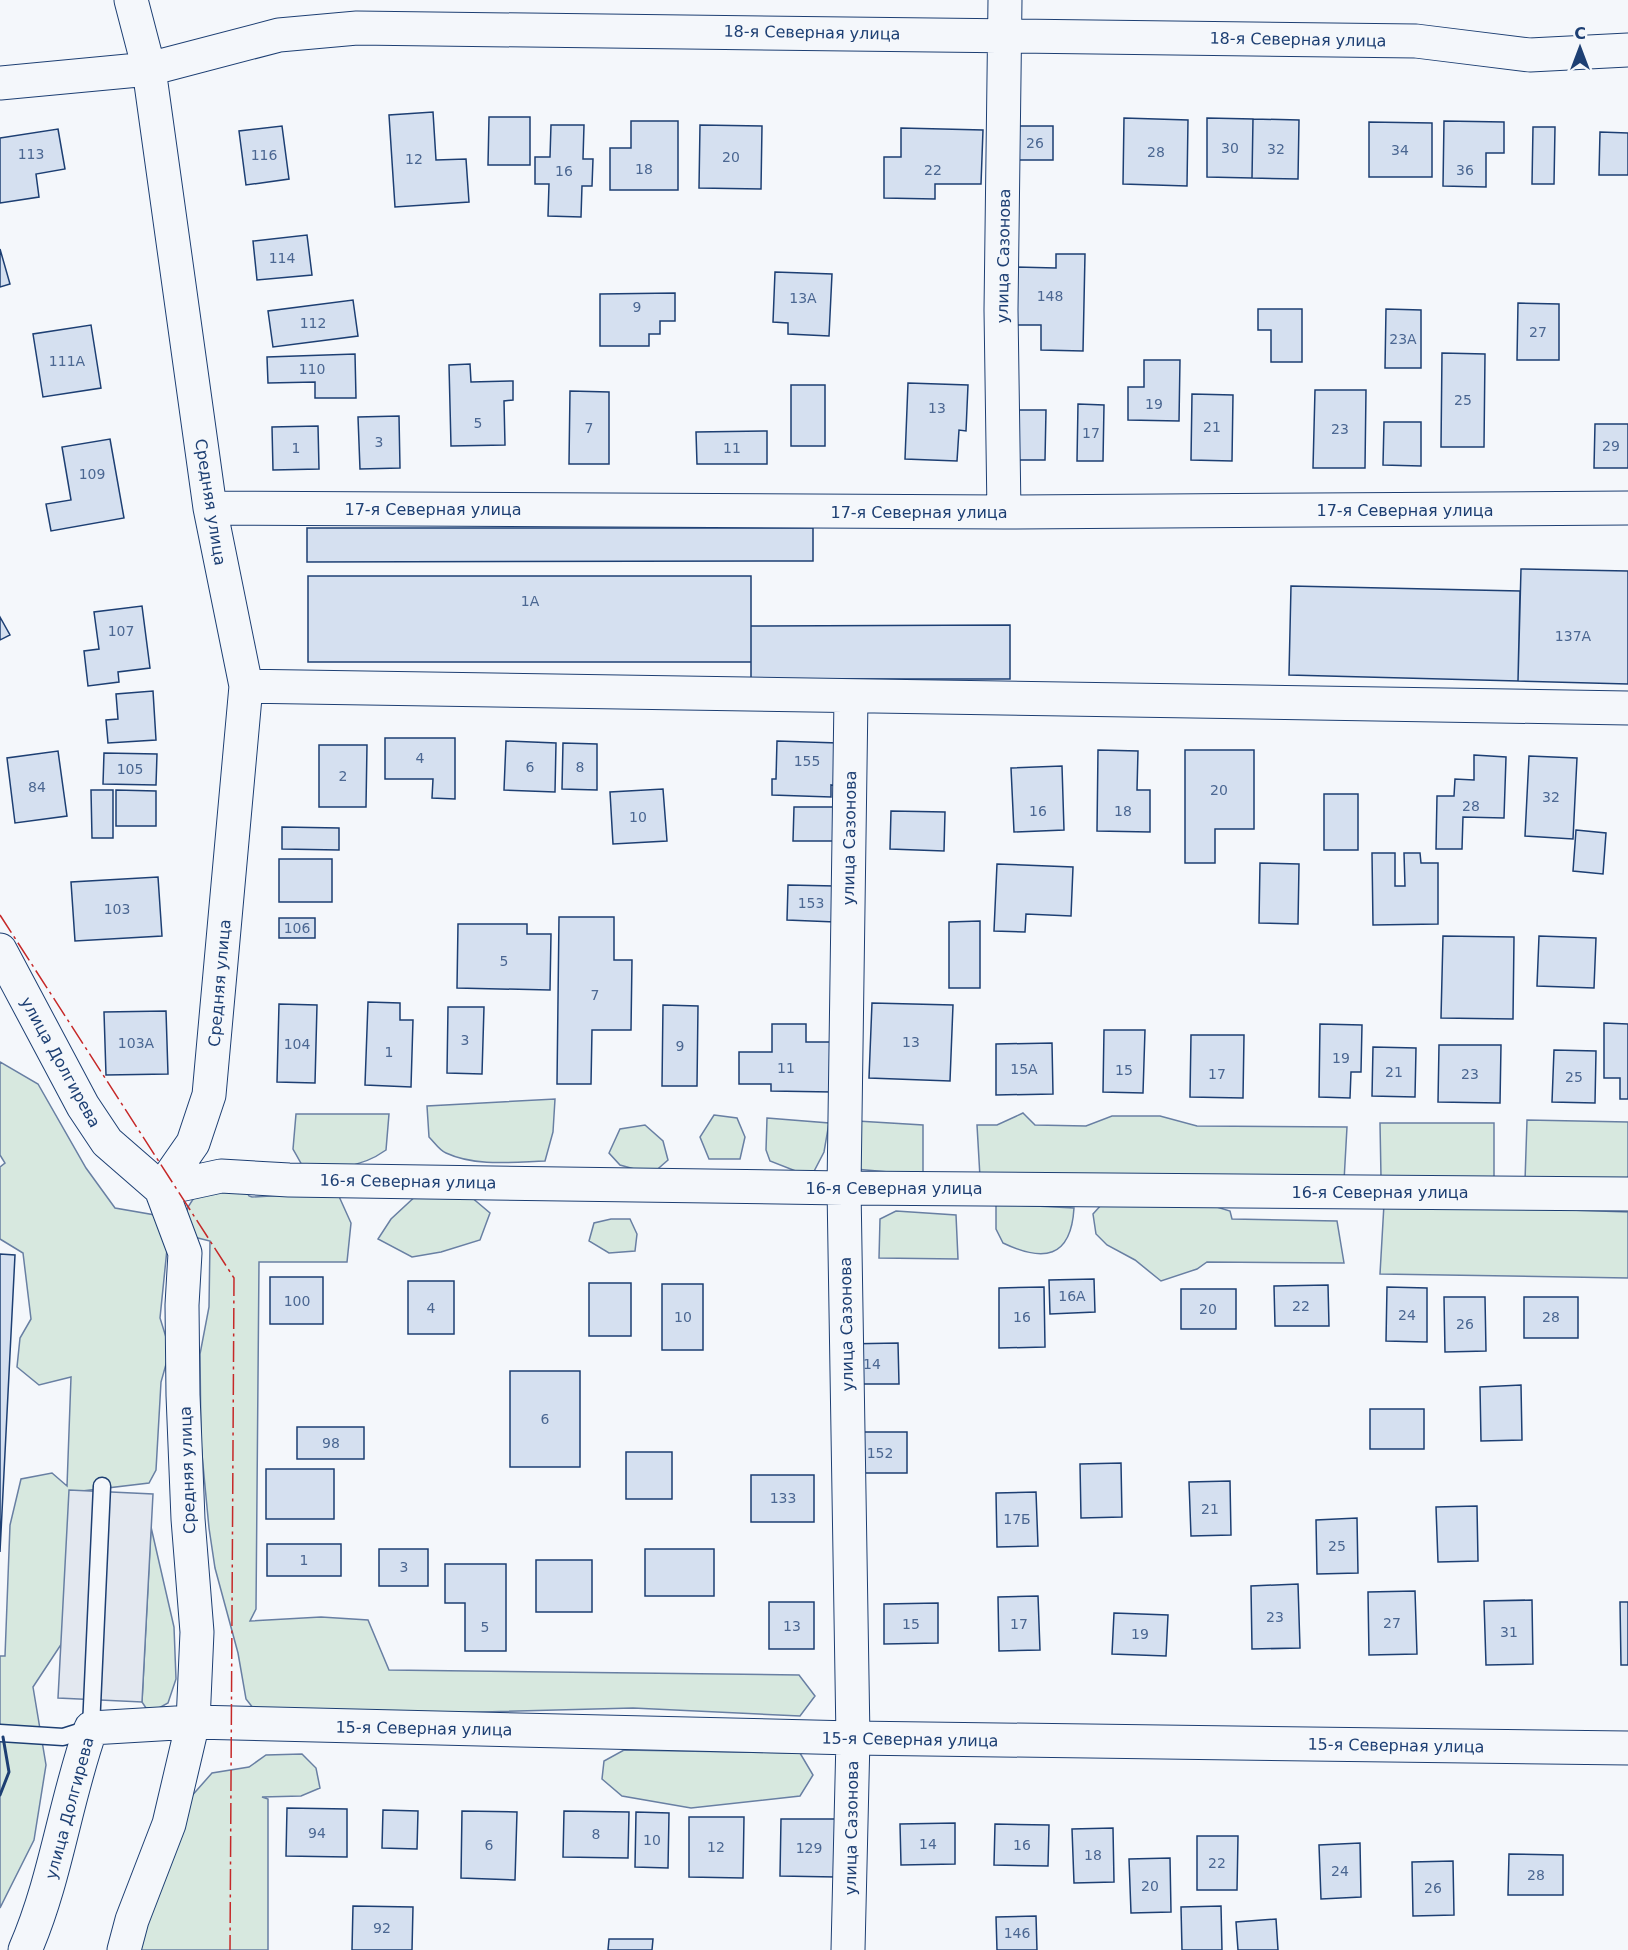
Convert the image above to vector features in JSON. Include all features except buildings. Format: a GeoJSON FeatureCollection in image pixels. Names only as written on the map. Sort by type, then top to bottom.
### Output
{"type":"FeatureCollection","features":[{"type":"Feature","properties":{"kind":"street","name":"Средняя улица"},"geometry":{"type":"LineString","coordinates":[[124,1950],[132,1920],[169,1824],[193,1722],[197,1632],[188,1519],[184,1407],[182,1305],[185,1253],[161,1189],[194,1143],[209,1095],[246,686],[210,508],[149,69],[131,0]]}},
{"type":"Feature","properties":{"kind":"street","name":"улица Сазонова"},"geometry":{"type":"LineString","coordinates":[[1004,512],[1001,310],[1005,0]]}},
{"type":"Feature","properties":{"kind":"street","name":"18-я Северная улица"},"geometry":{"type":"LineString","coordinates":[[0,83],[149,69],[279,35],[357,28],[1006,34],[1416,41],[1530,55],[1628,50]]}},
{"type":"Feature","properties":{"kind":"street","name":"17-я Северная улица"},"geometry":{"type":"LineString","coordinates":[[210,508],[1004,512],[1628,508]]}},
{"type":"Feature","properties":{"kind":"street"},"geometry":{"type":"LineString","coordinates":[[246,686],[851,698],[1628,708]]}},
{"type":"Feature","properties":{"kind":"street","name":"улица Сазонова"},"geometry":{"type":"LineString","coordinates":[[849,1950],[853,1738],[844,1188],[851,698]]}},
{"type":"Feature","properties":{"kind":"street","name":"улица Долгирева"},"geometry":{"type":"LineString","coordinates":[[0,950],[83,1106],[107,1142],[161,1189]]}},
{"type":"Feature","properties":{"kind":"street","name":"16-я Северная улица"},"geometry":{"type":"LineString","coordinates":[[161,1189],[221,1176],[290,1180],[844,1188],[1628,1194]]}},
{"type":"Feature","properties":{"kind":"street","name":"улица Долгирева"},"geometry":{"type":"LineString","coordinates":[[25,1950],[40,1916],[78,1764],[91,1728],[193,1722]]}},
{"type":"Feature","properties":{"kind":"street","name":"15-я Северная улица"},"geometry":{"type":"LineString","coordinates":[[193,1722],[853,1738],[1628,1748]]}},
{"type":"Feature","properties":{"kind":"lane"},"geometry":{"type":"LineString","coordinates":[[0,1733],[63,1737],[91,1728],[102,1486]]}},
{"type":"Feature","properties":{"kind":"shaded area"},"geometry":{"type":"Polygon","coordinates":[[[0,1062],[38,1084],[86,1168],[115,1208],[155,1215],[167,1249],[160,1318],[170,1350],[161,1382],[156,1470],[149,1483],[74,1492],[64,1640],[33,1687],[46,1765],[34,1840],[0,1908],[0,1656],[5,1656],[10,1525],[21,1479],[52,1473],[67,1486],[71,1377],[39,1385],[17,1367],[20,1338],[31,1319],[23,1253],[0,1239],[0,1167],[5,1163],[0,1155],[0,1062]]]}},
{"type":"Feature","properties":{"kind":"shaded area"},"geometry":{"type":"Polygon","coordinates":[[[555,1099],[553,1132],[545,1161],[495,1163],[470,1160],[444,1152],[429,1137],[427,1106],[555,1099]]]}},
{"type":"Feature","properties":{"kind":"shaded area"},"geometry":{"type":"Polygon","coordinates":[[[1023,1113],[1035,1125],[1086,1126],[1112,1116],[1160,1116],[1197,1126],[1347,1127],[1344,1181],[980,1177],[977,1125],[997,1125],[1023,1113]]]}},
{"type":"Feature","properties":{"kind":"shaded area"},"geometry":{"type":"Polygon","coordinates":[[[296,1114],[389,1114],[386,1150],[366,1161],[346,1166],[302,1165],[293,1149],[296,1114]]]}},
{"type":"Feature","properties":{"kind":"shaded area"},"geometry":{"type":"Polygon","coordinates":[[[714,1115],[737,1118],[745,1137],[740,1159],[709,1159],[700,1137],[714,1115]]]}},
{"type":"Feature","properties":{"kind":"shaded area"},"geometry":{"type":"Polygon","coordinates":[[[767,1118],[829,1123],[824,1152],[811,1177],[770,1161],[766,1150],[767,1118]]]}},
{"type":"Feature","properties":{"kind":"shaded area"},"geometry":{"type":"Polygon","coordinates":[[[1527,1120],[1628,1122],[1628,1182],[1525,1181],[1527,1120]]]}},
{"type":"Feature","properties":{"kind":"shaded area"},"geometry":{"type":"Polygon","coordinates":[[[857,1121],[923,1125],[923,1175],[855,1169],[857,1121]]]}},
{"type":"Feature","properties":{"kind":"shaded area"},"geometry":{"type":"Polygon","coordinates":[[[1380,1123],[1494,1123],[1494,1178],[1381,1177],[1380,1123]]]}},
{"type":"Feature","properties":{"kind":"shaded area"},"geometry":{"type":"Polygon","coordinates":[[[645,1125],[663,1141],[668,1160],[652,1174],[620,1165],[609,1153],[620,1129],[645,1125]]]}},
{"type":"Feature","properties":{"kind":"shaded area"},"geometry":{"type":"Polygon","coordinates":[[[245,1189],[252,1197],[337,1192],[351,1223],[347,1262],[259,1262],[256,1609],[250,1621],[321,1617],[368,1620],[389,1670],[799,1675],[815,1696],[800,1716],[633,1708],[261,1718],[246,1699],[238,1653],[215,1568],[209,1528],[201,1444],[200,1354],[209,1307],[210,1241],[194,1237],[184,1221],[188,1207],[197,1193],[245,1189]]]}},
{"type":"Feature","properties":{"kind":"shaded area"},"geometry":{"type":"Polygon","coordinates":[[[464,1191],[490,1213],[480,1240],[441,1252],[412,1257],[378,1239],[391,1219],[419,1193],[464,1191]]]}},
{"type":"Feature","properties":{"kind":"shaded area"},"geometry":{"type":"Polygon","coordinates":[[[996,1204],[1074,1208],[1072,1225],[1061,1246],[1052,1252],[1031,1253],[1003,1243],[996,1229],[996,1204]]]}},
{"type":"Feature","properties":{"kind":"shaded area"},"geometry":{"type":"Polygon","coordinates":[[[1102,1204],[1207,1204],[1230,1211],[1232,1219],[1337,1221],[1344,1263],[1207,1262],[1197,1269],[1161,1281],[1135,1260],[1107,1245],[1096,1234],[1093,1214],[1102,1204]]]}},
{"type":"Feature","properties":{"kind":"shaded area"},"geometry":{"type":"Polygon","coordinates":[[[1384,1204],[1628,1212],[1628,1278],[1380,1274],[1384,1204]]]}},
{"type":"Feature","properties":{"kind":"shaded area"},"geometry":{"type":"Polygon","coordinates":[[[896,1211],[956,1215],[958,1259],[879,1258],[880,1219],[896,1211]]]}},
{"type":"Feature","properties":{"kind":"shaded area"},"geometry":{"type":"Polygon","coordinates":[[[611,1219],[630,1219],[637,1234],[635,1251],[609,1253],[589,1241],[594,1223],[611,1219]]]}},
{"type":"Feature","properties":{"kind":"shaded area"},"geometry":{"type":"Polygon","coordinates":[[[69,1490],[153,1494],[142,1702],[58,1698],[69,1490]]]}},
{"type":"Feature","properties":{"kind":"shaded area"},"geometry":{"type":"Polygon","coordinates":[[[151,1527],[174,1627],[176,1679],[168,1703],[159,1708],[146,1708],[142,1702],[151,1527]]]}},
{"type":"Feature","properties":{"kind":"shaded area"},"geometry":{"type":"Polygon","coordinates":[[[624,1750],[800,1753],[813,1775],[800,1796],[691,1808],[622,1796],[602,1779],[604,1761],[624,1750]]]}},
{"type":"Feature","properties":{"kind":"shaded area"},"geometry":{"type":"Polygon","coordinates":[[[302,1754],[316,1768],[320,1788],[301,1796],[262,1797],[268,1799],[268,1950],[134,1950],[182,1807],[212,1773],[249,1767],[266,1755],[302,1754]]]}},
{"type":"Feature","properties":{"kind":"wall"},"geometry":{"type":"LineString","coordinates":[[0,1795],[9,1772],[3,1737]]}},
{"type":"Feature","properties":{"kind":"power"},"geometry":{"type":"LineString","coordinates":[[0,915],[234,1278],[230,1950]]}}]}
